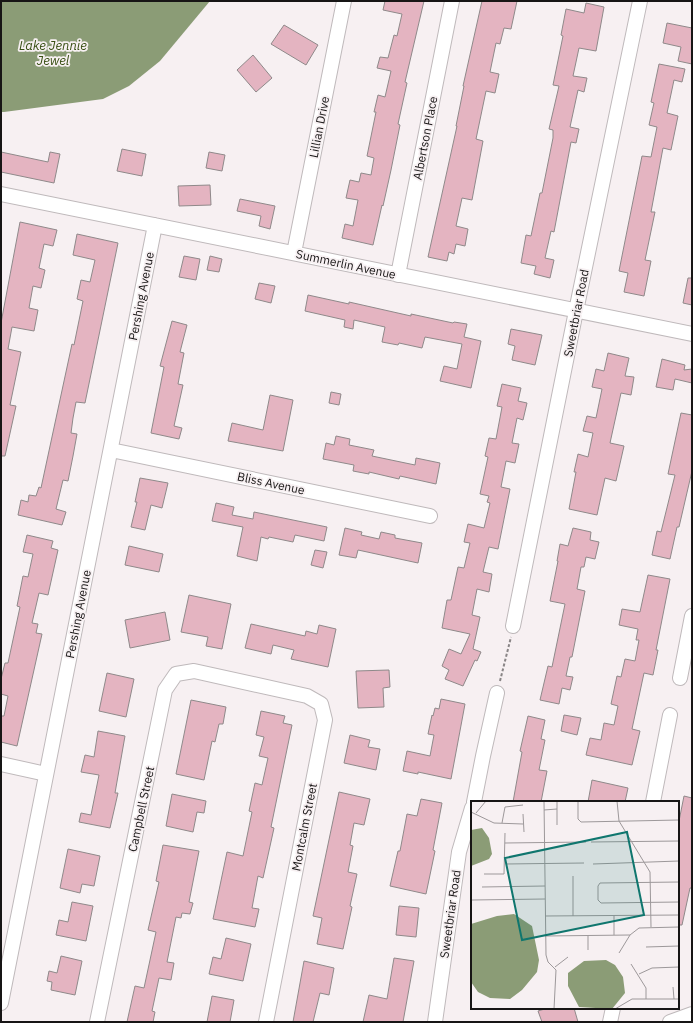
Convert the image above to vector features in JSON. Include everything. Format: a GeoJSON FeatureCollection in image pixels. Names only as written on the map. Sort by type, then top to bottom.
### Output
{"type":"FeatureCollection","features":[{"type":"Feature","properties":{"kind":"street","name":"Lillian Drive"},"geometry":{"type":"LineString","coordinates":[[294,253],[344,1]]}},
{"type":"Feature","properties":{"kind":"street","name":"Albertson Place"},"geometry":{"type":"LineString","coordinates":[[398,275],[452,1]]}},
{"type":"Feature","properties":{"kind":"street","name":"Sweetbriar Road"},"geometry":{"type":"LineString","coordinates":[[513,626],[640,1]]}},
{"type":"Feature","properties":{"kind":"street","name":"Summerlin Avenue"},"geometry":{"type":"LineString","coordinates":[[1,194],[692,334]]}},
{"type":"Feature","properties":{"kind":"street","name":"Pershing Avenue"},"geometry":{"type":"LineString","coordinates":[[1,1003],[155,226]]}},
{"type":"Feature","properties":{"kind":"street","name":"Bliss Avenue"},"geometry":{"type":"LineString","coordinates":[[111,450],[430,516]]}},
{"type":"Feature","properties":{"kind":"street"},"geometry":{"type":"LineString","coordinates":[[680,678],[692,616]]}},
{"type":"Feature","properties":{"kind":"street","name":"Campbell Street"},"geometry":{"type":"LineString","coordinates":[[97,1022],[165,690],[176,674],[194,671],[252,684]]}},
{"type":"Feature","properties":{"kind":"street","name":"Montcalm Street"},"geometry":{"type":"LineString","coordinates":[[252,684],[308,696],[320,704],[325,720],[266,1022]]}},
{"type":"Feature","properties":{"kind":"street"},"geometry":{"type":"LineString","coordinates":[[474,801],[482,756],[497,694]]}},
{"type":"Feature","properties":{"kind":"street"},"geometry":{"type":"LineString","coordinates":[[653,801],[670,715]]}},
{"type":"Feature","properties":{"kind":"street"},"geometry":{"type":"LineString","coordinates":[[1,764],[46,774]]}},
{"type":"Feature","properties":{"kind":"street","name":"Sweetbriar Road"},"geometry":{"type":"LineString","coordinates":[[435,1022],[459,852],[471,811]]}},
{"type":"Feature","properties":{"kind":"street"},"geometry":{"type":"LineString","coordinates":[[610,1022],[613,1009]]}},
{"type":"Feature","properties":{"kind":"street"},"geometry":{"type":"LineString","coordinates":[[670,1022],[692,1014]]}},
{"type":"Feature","properties":{"kind":"path"},"geometry":{"type":"LineString","coordinates":[[497,694],[513,626]]}},
{"type":"Feature","properties":{"kind":"water","name":"Lake Jennie Jewel"},"geometry":{"type":"Polygon","coordinates":[[[1,1],[210,1],[160,61],[129,86],[103,99],[1,112],[1,1]]]}},
{"type":"Feature","properties":{"kind":"building"},"geometry":{"type":"Polygon","coordinates":[[[385,1],[424,1],[405,82],[407,83],[398,124],[400,125],[391,170],[373,245],[342,238],[345,224],[353,226],[358,200],[346,198],[350,180],[359,182],[361,173],[371,175],[374,158],[367,156],[376,112],[374,112],[378,95],[385,97],[391,71],[377,68],[380,57],[388,58],[394,35],[397,36],[402,14],[383,10],[385,1]]]}},
{"type":"Feature","properties":{"kind":"building"},"geometry":{"type":"Polygon","coordinates":[[[482,1],[517,1],[511,29],[504,28],[500,44],[496,43],[490,72],[499,74],[495,93],[486,91],[476,139],[483,141],[472,200],[462,198],[456,226],[468,229],[465,246],[456,244],[454,254],[449,252],[447,261],[428,257],[457,126],[463,86],[482,1]]]}},
{"type":"Feature","properties":{"kind":"building"},"geometry":{"type":"Polygon","coordinates":[[[586,3],[604,7],[596,51],[579,48],[573,76],[587,78],[584,92],[578,90],[570,127],[579,129],[576,143],[571,142],[554,232],[551,231],[545,258],[554,260],[550,278],[534,274],[536,266],[521,263],[526,235],[531,236],[540,193],[542,193],[553,138],[553,130],[549,129],[559,86],[553,85],[563,36],[561,35],[566,9],[584,13],[586,3]]]}},
{"type":"Feature","properties":{"kind":"building"},"geometry":{"type":"Polygon","coordinates":[[[667,23],[692,28],[692,64],[678,61],[681,47],[663,43],[667,23]]]}},
{"type":"Feature","properties":{"kind":"building"},"geometry":{"type":"Polygon","coordinates":[[[284,25],[318,45],[306,65],[271,44],[284,25]]]}},
{"type":"Feature","properties":{"kind":"building"},"geometry":{"type":"Polygon","coordinates":[[[253,55],[272,78],[256,92],[237,70],[253,55]]]}},
{"type":"Feature","properties":{"kind":"building"},"geometry":{"type":"Polygon","coordinates":[[[659,64],[685,69],[682,82],[674,80],[667,113],[678,116],[671,150],[663,148],[651,212],[655,212],[645,260],[651,261],[644,296],[624,292],[628,273],[619,271],[642,156],[651,157],[657,127],[649,125],[654,103],[651,102],[659,64]]]}},
{"type":"Feature","properties":{"kind":"building"},"geometry":{"type":"Polygon","coordinates":[[[122,149],[146,154],[142,176],[117,171],[122,149]]]}},
{"type":"Feature","properties":{"kind":"building"},"geometry":{"type":"Polygon","coordinates":[[[1,152],[48,162],[50,152],[60,154],[54,183],[1,172],[1,152]]]}},
{"type":"Feature","properties":{"kind":"building"},"geometry":{"type":"Polygon","coordinates":[[[209,152],[225,155],[222,171],[206,168],[209,152]]]}},
{"type":"Feature","properties":{"kind":"building"},"geometry":{"type":"Polygon","coordinates":[[[210,185],[211,205],[179,206],[178,186],[210,185]]]}},
{"type":"Feature","properties":{"kind":"building"},"geometry":{"type":"Polygon","coordinates":[[[240,199],[275,206],[270,229],[259,226],[261,216],[237,211],[240,199]]]}},
{"type":"Feature","properties":{"kind":"building"},"geometry":{"type":"Polygon","coordinates":[[[20,222],[57,230],[53,246],[44,244],[39,268],[45,270],[41,288],[33,286],[29,308],[38,310],[34,331],[12,327],[8,349],[21,352],[10,405],[16,406],[5,456],[1,456],[1,323],[20,222]]]}},
{"type":"Feature","properties":{"kind":"building"},"geometry":{"type":"Polygon","coordinates":[[[77,234],[118,243],[85,403],[76,402],[71,433],[77,434],[73,456],[68,481],[63,480],[56,509],[66,512],[62,525],[18,515],[21,500],[28,502],[29,495],[36,496],[39,487],[41,488],[72,344],[74,345],[83,301],[77,299],[81,280],[90,282],[95,260],[73,255],[77,234]]]}},
{"type":"Feature","properties":{"kind":"building"},"geometry":{"type":"Polygon","coordinates":[[[184,256],[200,259],[196,280],[179,277],[184,256]]]}},
{"type":"Feature","properties":{"kind":"building"},"geometry":{"type":"Polygon","coordinates":[[[210,256],[222,259],[219,272],[207,270],[210,256]]]}},
{"type":"Feature","properties":{"kind":"building"},"geometry":{"type":"Polygon","coordinates":[[[688,278],[692,278],[692,305],[683,303],[688,278]]]}},
{"type":"Feature","properties":{"kind":"building"},"geometry":{"type":"Polygon","coordinates":[[[259,283],[275,286],[271,303],[255,299],[259,283]]]}},
{"type":"Feature","properties":{"kind":"building"},"geometry":{"type":"Polygon","coordinates":[[[308,295],[349,304],[349,302],[411,316],[411,314],[453,323],[467,324],[464,337],[481,341],[471,388],[440,381],[444,366],[457,369],[462,344],[425,337],[422,348],[399,343],[398,345],[382,342],[385,327],[354,320],[353,329],[344,327],[345,320],[305,311],[308,295]]]}},
{"type":"Feature","properties":{"kind":"building"},"geometry":{"type":"Polygon","coordinates":[[[172,321],[187,325],[180,352],[184,353],[178,384],[183,385],[174,426],[182,428],[179,439],[151,433],[164,367],[160,366],[172,321]]]}},
{"type":"Feature","properties":{"kind":"building"},"geometry":{"type":"Polygon","coordinates":[[[511,329],[542,335],[535,365],[512,360],[515,346],[508,344],[511,329]]]}},
{"type":"Feature","properties":{"kind":"building"},"geometry":{"type":"Polygon","coordinates":[[[608,353],[629,358],[625,376],[634,377],[631,395],[621,393],[610,443],[624,446],[616,481],[605,478],[597,515],[569,509],[578,454],[588,457],[593,433],[583,431],[587,416],[596,418],[602,389],[592,387],[596,369],[604,371],[608,353]]]}},
{"type":"Feature","properties":{"kind":"building"},"geometry":{"type":"Polygon","coordinates":[[[662,359],[685,365],[684,370],[692,369],[692,383],[675,379],[673,390],[656,387],[662,359]]]}},
{"type":"Feature","properties":{"kind":"building"},"geometry":{"type":"Polygon","coordinates":[[[502,384],[521,388],[518,401],[527,403],[523,420],[517,418],[512,443],[519,444],[515,463],[506,461],[501,487],[510,489],[498,549],[489,547],[483,572],[492,574],[489,592],[477,589],[472,615],[480,617],[473,649],[481,652],[477,661],[475,660],[463,686],[445,679],[449,670],[442,666],[449,649],[461,654],[470,634],[442,628],[447,600],[451,600],[458,567],[464,568],[470,543],[464,542],[468,524],[484,528],[490,503],[487,502],[489,496],[480,494],[488,457],[485,456],[489,438],[496,439],[502,407],[497,406],[502,384]]]}},
{"type":"Feature","properties":{"kind":"building"},"geometry":{"type":"Polygon","coordinates":[[[331,392],[341,394],[339,405],[329,403],[331,392]]]}},
{"type":"Feature","properties":{"kind":"building"},"geometry":{"type":"Polygon","coordinates":[[[270,395],[293,400],[283,451],[228,441],[232,423],[263,430],[270,395]]]}},
{"type":"Feature","properties":{"kind":"building"},"geometry":{"type":"Polygon","coordinates":[[[681,413],[692,415],[692,471],[670,559],[652,555],[657,531],[661,532],[675,475],[668,474],[681,413]]]}},
{"type":"Feature","properties":{"kind":"building"},"geometry":{"type":"Polygon","coordinates":[[[336,436],[350,439],[349,445],[374,450],[372,456],[415,465],[416,458],[440,463],[436,484],[400,476],[399,479],[369,472],[369,474],[353,471],[354,465],[323,459],[326,443],[334,445],[336,436]]]}},
{"type":"Feature","properties":{"kind":"building"},"geometry":{"type":"Polygon","coordinates":[[[140,478],[168,483],[162,508],[151,505],[145,530],[131,527],[137,502],[135,502],[140,478]]]}},
{"type":"Feature","properties":{"kind":"building"},"geometry":{"type":"Polygon","coordinates":[[[216,503],[234,507],[232,515],[253,519],[254,512],[327,527],[324,541],[295,535],[293,542],[269,537],[268,539],[261,537],[257,561],[237,556],[243,527],[212,521],[216,503]]]}},
{"type":"Feature","properties":{"kind":"building"},"geometry":{"type":"Polygon","coordinates":[[[345,528],[362,532],[361,535],[379,539],[381,532],[395,535],[395,538],[422,543],[418,563],[358,550],[356,558],[339,555],[345,528]]]}},
{"type":"Feature","properties":{"kind":"building"},"geometry":{"type":"Polygon","coordinates":[[[573,528],[591,532],[590,540],[599,542],[595,559],[586,557],[584,567],[581,567],[577,589],[585,591],[572,657],[570,657],[566,676],[573,677],[570,690],[562,688],[559,704],[540,700],[548,666],[552,667],[565,604],[550,601],[560,544],[568,546],[573,528]]]}},
{"type":"Feature","properties":{"kind":"building"},"geometry":{"type":"Polygon","coordinates":[[[27,535],[53,541],[51,548],[58,550],[48,595],[39,593],[32,623],[38,624],[36,633],[42,634],[17,746],[1,742],[1,716],[4,716],[8,696],[1,694],[1,679],[5,663],[8,663],[20,607],[17,606],[23,576],[28,577],[33,554],[23,552],[27,535]]]}},
{"type":"Feature","properties":{"kind":"building"},"geometry":{"type":"Polygon","coordinates":[[[129,546],[163,554],[159,572],[125,565],[129,546]]]}},
{"type":"Feature","properties":{"kind":"building"},"geometry":{"type":"Polygon","coordinates":[[[315,550],[327,552],[323,568],[311,565],[315,550]]]}},
{"type":"Feature","properties":{"kind":"building"},"geometry":{"type":"Polygon","coordinates":[[[648,575],[670,579],[656,650],[658,650],[653,675],[644,673],[632,729],[640,731],[632,765],[586,755],[590,738],[601,740],[604,723],[614,725],[618,706],[611,704],[617,676],[621,677],[625,659],[635,661],[639,640],[636,640],[638,629],[619,625],[622,609],[640,612],[648,575]]]}},
{"type":"Feature","properties":{"kind":"building"},"geometry":{"type":"Polygon","coordinates":[[[189,595],[231,604],[222,649],[206,646],[208,637],[181,632],[189,595]]]}},
{"type":"Feature","properties":{"kind":"building"},"geometry":{"type":"Polygon","coordinates":[[[165,612],[170,640],[130,648],[125,620],[165,612]]]}},
{"type":"Feature","properties":{"kind":"building"},"geometry":{"type":"Polygon","coordinates":[[[251,624],[305,636],[306,631],[317,634],[319,625],[336,629],[328,667],[291,659],[294,650],[273,645],[271,654],[245,648],[251,624]]]}},
{"type":"Feature","properties":{"kind":"building"},"geometry":{"type":"Polygon","coordinates":[[[389,670],[390,687],[383,688],[384,707],[358,708],[356,671],[389,670]]]}},
{"type":"Feature","properties":{"kind":"building"},"geometry":{"type":"Polygon","coordinates":[[[107,673],[134,679],[126,717],[99,711],[107,673]]]}},
{"type":"Feature","properties":{"kind":"building"},"geometry":{"type":"Polygon","coordinates":[[[441,699],[465,704],[451,779],[418,772],[418,774],[403,771],[407,751],[430,756],[434,735],[428,734],[432,715],[433,716],[435,708],[439,709],[441,699]]]}},
{"type":"Feature","properties":{"kind":"building"},"geometry":{"type":"Polygon","coordinates":[[[191,700],[226,707],[223,724],[219,724],[215,742],[212,741],[204,780],[176,774],[191,700]]]}},
{"type":"Feature","properties":{"kind":"building"},"geometry":{"type":"Polygon","coordinates":[[[261,711],[285,716],[283,723],[292,725],[271,827],[274,828],[263,878],[258,876],[252,908],[259,909],[255,927],[213,919],[227,852],[243,856],[252,812],[249,811],[255,783],[262,785],[268,758],[259,756],[264,737],[256,735],[261,711]]]}},
{"type":"Feature","properties":{"kind":"building"},"geometry":{"type":"Polygon","coordinates":[[[564,715],[581,718],[577,735],[561,731],[564,715]]]}},
{"type":"Feature","properties":{"kind":"building"},"geometry":{"type":"Polygon","coordinates":[[[528,716],[545,720],[541,739],[545,740],[539,770],[547,771],[541,801],[513,801],[522,752],[520,751],[528,716]]]}},
{"type":"Feature","properties":{"kind":"building"},"geometry":{"type":"Polygon","coordinates":[[[98,731],[125,736],[115,793],[118,793],[110,828],[79,822],[81,813],[91,815],[99,775],[81,772],[85,755],[94,757],[98,731]]]}},
{"type":"Feature","properties":{"kind":"building"},"geometry":{"type":"Polygon","coordinates":[[[350,735],[370,740],[368,747],[380,749],[376,770],[344,763],[350,735]]]}},
{"type":"Feature","properties":{"kind":"building"},"geometry":{"type":"Polygon","coordinates":[[[592,780],[628,788],[625,801],[588,801],[592,780]]]}},
{"type":"Feature","properties":{"kind":"building"},"geometry":{"type":"Polygon","coordinates":[[[339,792],[370,799],[364,825],[354,823],[350,845],[353,846],[348,872],[357,874],[343,949],[317,944],[322,918],[313,916],[339,792]]]}},
{"type":"Feature","properties":{"kind":"building"},"geometry":{"type":"Polygon","coordinates":[[[172,794],[206,801],[204,813],[197,812],[193,832],[166,826],[172,794]]]}},
{"type":"Feature","properties":{"kind":"building"},"geometry":{"type":"Polygon","coordinates":[[[684,796],[692,798],[692,888],[690,888],[682,925],[679,925],[679,821],[684,796]]]}},
{"type":"Feature","properties":{"kind":"building"},"geometry":{"type":"Polygon","coordinates":[[[421,799],[442,803],[433,850],[435,851],[426,894],[390,886],[398,851],[400,851],[407,814],[417,816],[421,799]]]}},
{"type":"Feature","properties":{"kind":"building"},"geometry":{"type":"Polygon","coordinates":[[[163,845],[199,851],[189,902],[193,903],[190,914],[182,913],[181,918],[176,917],[167,962],[174,963],[171,980],[159,978],[152,1011],[155,1012],[153,1022],[127,1022],[135,986],[144,988],[156,932],[148,930],[159,882],[156,881],[163,845]]]}},
{"type":"Feature","properties":{"kind":"building"},"geometry":{"type":"Polygon","coordinates":[[[68,849],[100,856],[94,886],[82,884],[80,893],[60,888],[68,849]]]}},
{"type":"Feature","properties":{"kind":"building"},"geometry":{"type":"Polygon","coordinates":[[[72,902],[93,906],[86,941],[56,935],[59,920],[68,922],[72,902]]]}},
{"type":"Feature","properties":{"kind":"building"},"geometry":{"type":"Polygon","coordinates":[[[399,906],[419,908],[416,937],[396,935],[399,906]]]}},
{"type":"Feature","properties":{"kind":"building"},"geometry":{"type":"Polygon","coordinates":[[[226,938],[251,944],[243,981],[209,974],[213,957],[221,959],[226,938]]]}},
{"type":"Feature","properties":{"kind":"building"},"geometry":{"type":"Polygon","coordinates":[[[61,956],[82,961],[75,995],[51,990],[52,982],[47,981],[49,971],[57,973],[61,956]]]}},
{"type":"Feature","properties":{"kind":"building"},"geometry":{"type":"Polygon","coordinates":[[[394,958],[414,961],[403,1022],[363,1022],[369,995],[387,999],[394,958]]]}},
{"type":"Feature","properties":{"kind":"building"},"geometry":{"type":"Polygon","coordinates":[[[304,961],[334,968],[329,995],[320,993],[313,1022],[293,1022],[304,961]]]}},
{"type":"Feature","properties":{"kind":"building"},"geometry":{"type":"Polygon","coordinates":[[[212,996],[234,1000],[230,1022],[207,1022],[212,996]]]}},
{"type":"Feature","properties":{"kind":"building"},"geometry":{"type":"Polygon","coordinates":[[[545,1009],[574,1009],[578,1022],[542,1022],[538,1011],[545,1009]]]}}]}
